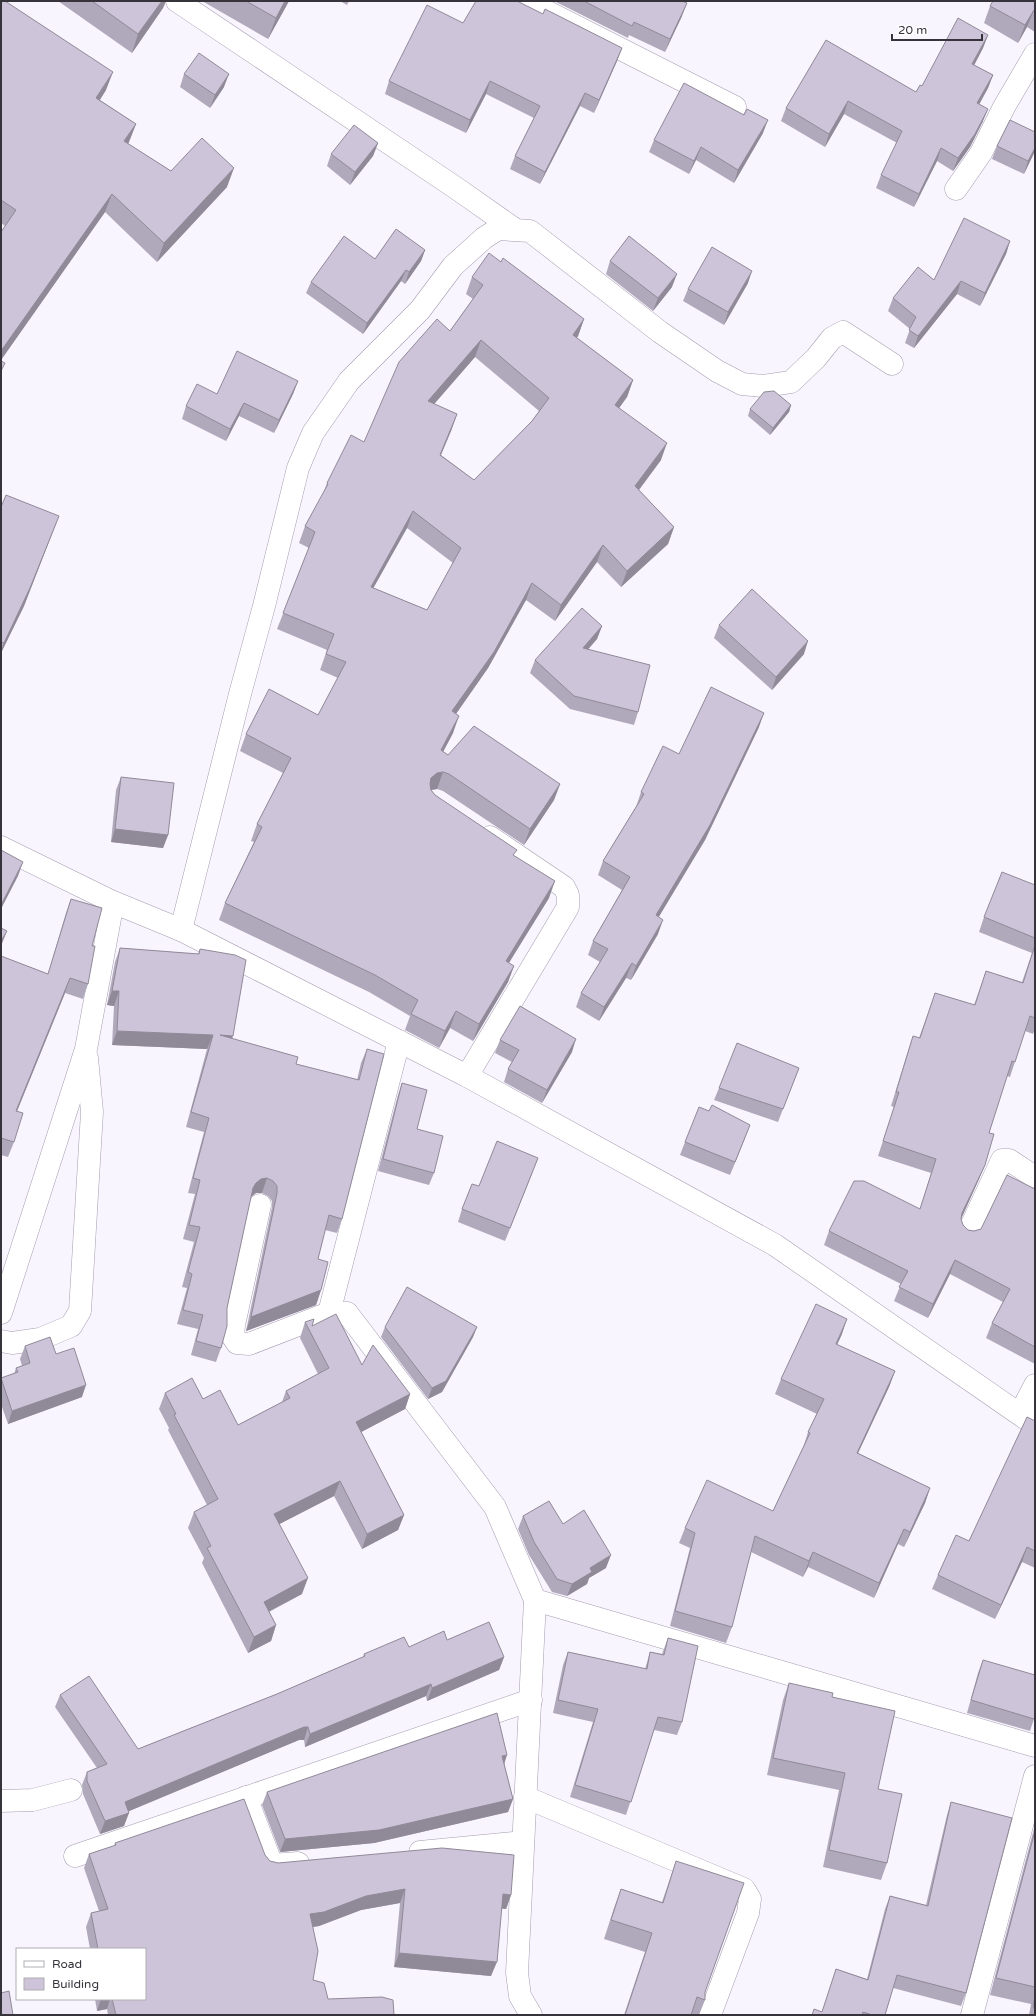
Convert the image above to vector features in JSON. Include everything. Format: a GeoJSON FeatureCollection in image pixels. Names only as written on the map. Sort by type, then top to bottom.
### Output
{"type":"FeatureCollection","features":[{"type":"Feature","properties":{"kind":"street"},"geometry":{"type":"LineString","coordinates":[[177,1],[456,188],[513,228]]}},
{"type":"Feature","properties":{"kind":"street"},"geometry":{"type":"LineString","coordinates":[[526,1],[736,107]]}},
{"type":"Feature","properties":{"kind":"street"},"geometry":{"type":"LineString","coordinates":[[956,189],[981,153],[1004,107],[1035,54]]}},
{"type":"Feature","properties":{"kind":"street"},"geometry":{"type":"LineString","coordinates":[[181,930],[298,468],[313,433],[348,381],[420,310],[453,266],[484,238],[498,229],[513,228],[530,231],[660,332],[717,371],[742,384],[763,386],[791,382],[816,358],[832,338],[843,332],[892,364]]}},
{"type":"Feature","properties":{"kind":"street"},"geometry":{"type":"LineString","coordinates":[[467,1076],[568,906],[568,896],[564,887],[475,827]]}},
{"type":"Feature","properties":{"kind":"street"},"geometry":{"type":"LineString","coordinates":[[1,847],[113,902],[181,930],[399,1041],[467,1076],[775,1245],[1028,1419],[1035,1385]]}},
{"type":"Feature","properties":{"kind":"street"},"geometry":{"type":"LineString","coordinates":[[1,1313],[86,1049],[113,902]]}},
{"type":"Feature","properties":{"kind":"street"},"geometry":{"type":"LineString","coordinates":[[329,1313],[399,1041]]}},
{"type":"Feature","properties":{"kind":"street"},"geometry":{"type":"LineString","coordinates":[[1,1341],[12,1343],[40,1339],[71,1326],[80,1311],[92,1112],[86,1049]]}},
{"type":"Feature","properties":{"kind":"street"},"geometry":{"type":"LineString","coordinates":[[968,1233],[1002,1160],[1009,1160],[1035,1177]]}},
{"type":"Feature","properties":{"kind":"street"},"geometry":{"type":"LineString","coordinates":[[260,1205],[234,1325],[233,1337],[237,1343],[249,1344],[329,1313],[347,1313],[495,1507],[535,1600],[517,1973],[520,1996],[531,2015]]}},
{"type":"Feature","properties":{"kind":"street"},"geometry":{"type":"LineString","coordinates":[[535,1600],[1035,1746]]}},
{"type":"Feature","properties":{"kind":"street"},"geometry":{"type":"LineString","coordinates":[[75,1856],[531,1700]]}},
{"type":"Feature","properties":{"kind":"street"},"geometry":{"type":"LineString","coordinates":[[972,2015],[1035,1776]]}},
{"type":"Feature","properties":{"kind":"street"},"geometry":{"type":"LineString","coordinates":[[1,1801],[33,1800],[71,1790]]}},
{"type":"Feature","properties":{"kind":"street"},"geometry":{"type":"LineString","coordinates":[[246,1797],[272,1865],[319,1861]]}},
{"type":"Feature","properties":{"kind":"street"},"geometry":{"type":"LineString","coordinates":[[525,1797],[744,1889],[750,1899],[748,1913],[710,2015]]}},
{"type":"Feature","properties":{"kind":"street"},"geometry":{"type":"LineString","coordinates":[[397,1854],[523,1842]]}},
{"type":"Feature","properties":{"kind":"building"},"geometry":{"type":"Polygon","coordinates":[[[1,1],[5,1],[113,72],[96,98],[136,124],[124,141],[171,171],[202,138],[234,168],[164,243],[112,194],[1,351],[1,232],[16,210],[1,200],[1,1]]]}},
{"type":"Feature","properties":{"kind":"building"},"geometry":{"type":"Polygon","coordinates":[[[92,1],[162,1],[138,34],[92,1]]]}},
{"type":"Feature","properties":{"kind":"building"},"geometry":{"type":"Polygon","coordinates":[[[246,1],[285,1],[276,18],[246,1]]]}},
{"type":"Feature","properties":{"kind":"building"},"geometry":{"type":"Polygon","coordinates":[[[476,1],[517,1],[543,14],[545,9],[622,48],[599,100],[585,93],[545,172],[515,156],[540,106],[490,81],[470,120],[389,81],[427,5],[463,23],[476,1]]]}},
{"type":"Feature","properties":{"kind":"building"},"geometry":{"type":"Polygon","coordinates":[[[584,1],[682,1],[687,3],[670,39],[634,22],[632,26],[584,1]]]}},
{"type":"Feature","properties":{"kind":"building"},"geometry":{"type":"Polygon","coordinates":[[[993,1],[1035,1],[1035,10],[1025,25],[990,6],[993,1]]]}},
{"type":"Feature","properties":{"kind":"building"},"geometry":{"type":"Polygon","coordinates":[[[958,18],[988,35],[972,64],[993,75],[977,103],[988,109],[975,134],[958,158],[941,148],[919,194],[881,175],[902,131],[848,101],[829,134],[786,108],[826,40],[916,92],[920,85],[922,86],[958,18]]]}},
{"type":"Feature","properties":{"kind":"building"},"geometry":{"type":"Polygon","coordinates":[[[199,53],[229,74],[215,95],[184,74],[199,53]]]}},
{"type":"Feature","properties":{"kind":"building"},"geometry":{"type":"Polygon","coordinates":[[[684,83],[744,115],[747,109],[768,120],[738,170],[701,147],[694,161],[654,140],[684,83]]]}},
{"type":"Feature","properties":{"kind":"building"},"geometry":{"type":"Polygon","coordinates":[[[1010,120],[1035,132],[1035,148],[1028,161],[997,146],[1010,120]]]}},
{"type":"Feature","properties":{"kind":"building"},"geometry":{"type":"Polygon","coordinates":[[[354,125],[378,143],[355,172],[331,154],[354,125]]]}},
{"type":"Feature","properties":{"kind":"building"},"geometry":{"type":"Polygon","coordinates":[[[964,218],[1010,241],[985,293],[961,281],[918,336],[909,330],[916,317],[893,298],[918,267],[934,280],[964,218]]]}},
{"type":"Feature","properties":{"kind":"building"},"geometry":{"type":"Polygon","coordinates":[[[396,229],[425,250],[409,272],[406,270],[367,323],[311,282],[344,236],[375,259],[396,229]]]}},
{"type":"Feature","properties":{"kind":"building"},"geometry":{"type":"Polygon","coordinates":[[[629,236],[677,274],[658,298],[610,261],[629,236]]]}},
{"type":"Feature","properties":{"kind":"building"},"geometry":{"type":"Polygon","coordinates":[[[712,247],[752,271],[728,312],[688,289],[712,247]]]}},
{"type":"Feature","properties":{"kind":"building"},"geometry":{"type":"Polygon","coordinates":[[[489,253],[501,262],[503,258],[584,319],[573,335],[633,380],[615,405],[667,443],[635,486],[674,527],[627,571],[603,545],[561,605],[532,583],[494,652],[452,711],[459,716],[441,750],[448,755],[474,726],[560,784],[530,829],[449,774],[443,772],[437,773],[431,778],[431,790],[435,795],[517,850],[513,855],[555,881],[506,961],[514,966],[479,1024],[456,1011],[445,1031],[411,1014],[418,1000],[375,975],[225,903],[262,827],[257,824],[291,758],[246,734],[269,689],[318,715],[346,662],[326,654],[334,634],[283,613],[315,532],[305,526],[328,484],[327,483],[351,435],[364,442],[399,362],[437,319],[450,331],[483,285],[472,277],[489,253]],[[481,340],[428,401],[457,414],[440,455],[474,480],[532,421],[549,398],[481,340]],[[413,511],[371,587],[427,610],[461,548],[413,511]]]}},
{"type":"Feature","properties":{"kind":"building"},"geometry":{"type":"Polygon","coordinates":[[[237,351],[298,381],[279,420],[244,403],[230,429],[186,406],[197,384],[217,394],[237,351]]]}},
{"type":"Feature","properties":{"kind":"building"},"geometry":{"type":"Polygon","coordinates":[[[1,361],[5,363],[1,371],[1,361]]]}},
{"type":"Feature","properties":{"kind":"building"},"geometry":{"type":"Polygon","coordinates":[[[774,391],[791,405],[773,428],[750,409],[764,392],[774,391]]]}},
{"type":"Feature","properties":{"kind":"building"},"geometry":{"type":"Polygon","coordinates":[[[6,495],[59,516],[30,588],[4,643],[1,642],[1,507],[6,495]]]}},
{"type":"Feature","properties":{"kind":"building"},"geometry":{"type":"Polygon","coordinates":[[[752,589],[808,641],[776,677],[719,625],[752,589]]]}},
{"type":"Feature","properties":{"kind":"building"},"geometry":{"type":"Polygon","coordinates":[[[582,608],[602,626],[583,648],[650,665],[638,712],[574,696],[535,660],[582,608]]]}},
{"type":"Feature","properties":{"kind":"building"},"geometry":{"type":"Polygon","coordinates":[[[711,687],[764,713],[710,825],[656,915],[663,920],[636,966],[632,963],[604,1007],[581,993],[608,949],[593,941],[630,877],[603,861],[644,794],[641,792],[663,746],[679,754],[711,687]]]}},
{"type":"Feature","properties":{"kind":"building"},"geometry":{"type":"Polygon","coordinates":[[[121,777],[174,783],[168,835],[115,829],[121,777]]]}},
{"type":"Feature","properties":{"kind":"building"},"geometry":{"type":"Polygon","coordinates":[[[1,850],[23,862],[1,905],[1,850]]]}},
{"type":"Feature","properties":{"kind":"building"},"geometry":{"type":"Polygon","coordinates":[[[1002,872],[1035,885],[1035,938],[984,917],[1002,872]]]}},
{"type":"Feature","properties":{"kind":"building"},"geometry":{"type":"Polygon","coordinates":[[[71,899],[102,908],[92,946],[95,946],[88,984],[70,978],[16,1111],[23,1113],[14,1142],[1,1138],[1,956],[48,974],[71,899]]]}},
{"type":"Feature","properties":{"kind":"building"},"geometry":{"type":"Polygon","coordinates":[[[1,928],[7,931],[1,941],[1,928]]]}},
{"type":"Feature","properties":{"kind":"building"},"geometry":{"type":"Polygon","coordinates":[[[1035,945],[1035,1018],[1030,1016],[1015,1062],[1012,1061],[989,1133],[994,1134],[985,1165],[962,1213],[961,1219],[963,1225],[968,1230],[974,1231],[981,1229],[1007,1175],[1035,1189],[1035,1347],[992,1323],[1010,1289],[955,1260],[933,1304],[899,1287],[908,1271],[829,1231],[854,1181],[864,1181],[920,1209],[936,1159],[883,1141],[899,1092],[896,1092],[913,1036],[920,1038],[935,993],[975,1005],[986,971],[1023,983],[1035,945]]]}},
{"type":"Feature","properties":{"kind":"building"},"geometry":{"type":"Polygon","coordinates":[[[120,948],[199,954],[200,949],[235,955],[246,960],[233,1036],[220,1035],[298,1057],[296,1064],[359,1080],[367,1049],[384,1054],[342,1219],[329,1215],[318,1259],[328,1262],[321,1290],[251,1317],[277,1193],[277,1186],[273,1181],[267,1178],[261,1179],[253,1188],[227,1308],[227,1326],[221,1348],[196,1341],[203,1315],[183,1310],[192,1274],[188,1272],[200,1227],[189,1225],[200,1180],[193,1178],[209,1118],[191,1112],[213,1035],[117,1031],[119,991],[112,991],[120,948]]]}},
{"type":"Feature","properties":{"kind":"building"},"geometry":{"type":"Polygon","coordinates":[[[520,1006],[576,1039],[547,1090],[508,1069],[519,1050],[500,1040],[520,1006]]]}},
{"type":"Feature","properties":{"kind":"building"},"geometry":{"type":"Polygon","coordinates":[[[737,1043],[799,1068],[783,1109],[719,1088],[737,1043]]]}},
{"type":"Feature","properties":{"kind":"building"},"geometry":{"type":"Polygon","coordinates":[[[402,1083],[427,1090],[417,1129],[443,1136],[434,1173],[383,1159],[402,1083]]]}},
{"type":"Feature","properties":{"kind":"building"},"geometry":{"type":"Polygon","coordinates":[[[712,1105],[750,1125],[735,1162],[685,1142],[699,1107],[709,1111],[712,1105]]]}},
{"type":"Feature","properties":{"kind":"building"},"geometry":{"type":"Polygon","coordinates":[[[497,1141],[538,1158],[510,1228],[462,1209],[472,1184],[479,1186],[497,1141]]]}},
{"type":"Feature","properties":{"kind":"building"},"geometry":{"type":"Polygon","coordinates":[[[407,1287],[477,1327],[446,1381],[432,1388],[385,1327],[407,1287]]]}},
{"type":"Feature","properties":{"kind":"building"},"geometry":{"type":"Polygon","coordinates":[[[816,1304],[847,1319],[836,1344],[895,1371],[857,1453],[930,1488],[910,1532],[904,1529],[879,1583],[813,1552],[809,1561],[755,1536],[732,1627],[675,1611],[695,1533],[685,1528],[707,1480],[773,1511],[810,1433],[808,1432],[824,1399],[781,1379],[816,1304]]]}},
{"type":"Feature","properties":{"kind":"building"},"geometry":{"type":"Polygon","coordinates":[[[336,1314],[362,1365],[373,1345],[410,1394],[356,1422],[404,1515],[367,1534],[340,1481],[274,1514],[308,1578],[264,1602],[276,1625],[254,1637],[207,1548],[211,1546],[194,1512],[218,1499],[174,1415],[176,1414],[165,1393],[192,1378],[203,1399],[220,1390],[238,1425],[290,1398],[286,1391],[329,1368],[305,1322],[314,1319],[312,1326],[336,1314]]]}},
{"type":"Feature","properties":{"kind":"building"},"geometry":{"type":"Polygon","coordinates":[[[50,1337],[56,1354],[74,1348],[86,1385],[12,1411],[1,1378],[18,1372],[16,1368],[30,1363],[25,1346],[50,1337]]]}},
{"type":"Feature","properties":{"kind":"building"},"geometry":{"type":"Polygon","coordinates":[[[1027,1417],[1035,1421],[1035,1551],[1027,1547],[1001,1605],[938,1575],[956,1535],[969,1541],[1027,1417]]]}},
{"type":"Feature","properties":{"kind":"building"},"geometry":{"type":"Polygon","coordinates":[[[549,1501],[563,1524],[584,1510],[611,1555],[590,1568],[592,1572],[572,1584],[557,1579],[534,1542],[523,1516],[549,1501]]]}},
{"type":"Feature","properties":{"kind":"building"},"geometry":{"type":"Polygon","coordinates":[[[489,1622],[504,1657],[432,1688],[431,1684],[310,1734],[308,1727],[304,1727],[125,1802],[129,1813],[105,1821],[87,1781],[87,1772],[107,1764],[60,1695],[89,1676],[138,1749],[277,1694],[365,1656],[364,1654],[404,1637],[409,1647],[444,1631],[447,1640],[489,1622]]]}},
{"type":"Feature","properties":{"kind":"building"},"geometry":{"type":"Polygon","coordinates":[[[668,1638],[698,1646],[682,1722],[658,1717],[631,1802],[575,1785],[598,1709],[558,1700],[568,1652],[647,1669],[650,1652],[664,1655],[668,1638]]]}},
{"type":"Feature","properties":{"kind":"building"},"geometry":{"type":"Polygon","coordinates":[[[983,1660],[1035,1675],[1034,1719],[971,1700],[983,1660]]]}},
{"type":"Feature","properties":{"kind":"building"},"geometry":{"type":"Polygon","coordinates":[[[789,1683],[833,1693],[832,1697],[895,1711],[878,1789],[902,1794],[887,1863],[829,1850],[845,1773],[773,1758],[789,1683]]]}},
{"type":"Feature","properties":{"kind":"building"},"geometry":{"type":"Polygon","coordinates":[[[497,1713],[507,1755],[502,1756],[513,1799],[379,1830],[285,1839],[267,1792],[497,1713]]]}},
{"type":"Feature","properties":{"kind":"building"},"geometry":{"type":"Polygon","coordinates":[[[244,1799],[265,1855],[270,1861],[278,1863],[442,1848],[514,1855],[511,1895],[503,1894],[497,1962],[399,1953],[405,1889],[366,1896],[324,1912],[310,1914],[318,1951],[313,1980],[324,1983],[328,1999],[382,1997],[393,2000],[394,2015],[116,2015],[112,2000],[146,2000],[146,1948],[98,1948],[91,1913],[108,1909],[89,1854],[116,1845],[115,1843],[244,1799]]]}},
{"type":"Feature","properties":{"kind":"building"},"geometry":{"type":"Polygon","coordinates":[[[951,1802],[1012,1818],[966,1993],[897,1975],[885,2015],[872,2015],[863,2012],[862,2015],[812,2015],[814,2009],[822,2012],[836,1969],[868,1980],[890,1896],[928,1906],[951,1802]]]}},
{"type":"Feature","properties":{"kind":"building"},"geometry":{"type":"Polygon","coordinates":[[[1035,1831],[1035,1987],[996,1978],[1035,1831]]]}},
{"type":"Feature","properties":{"kind":"building"},"geometry":{"type":"Polygon","coordinates":[[[676,1861],[744,1883],[705,1992],[705,2000],[697,1997],[691,2015],[625,2015],[652,1933],[611,1920],[621,1889],[663,1903],[676,1861]]]}},
{"type":"Feature","properties":{"kind":"building"},"geometry":{"type":"Polygon","coordinates":[[[9,1991],[13,2015],[1,2015],[1,1993],[9,1991]]]}},
{"type":"Feature","properties":{"kind":"building"},"geometry":{"type":"Polygon","coordinates":[[[1035,1996],[1035,2008],[1033,2007],[1035,1996]]]}}]}
